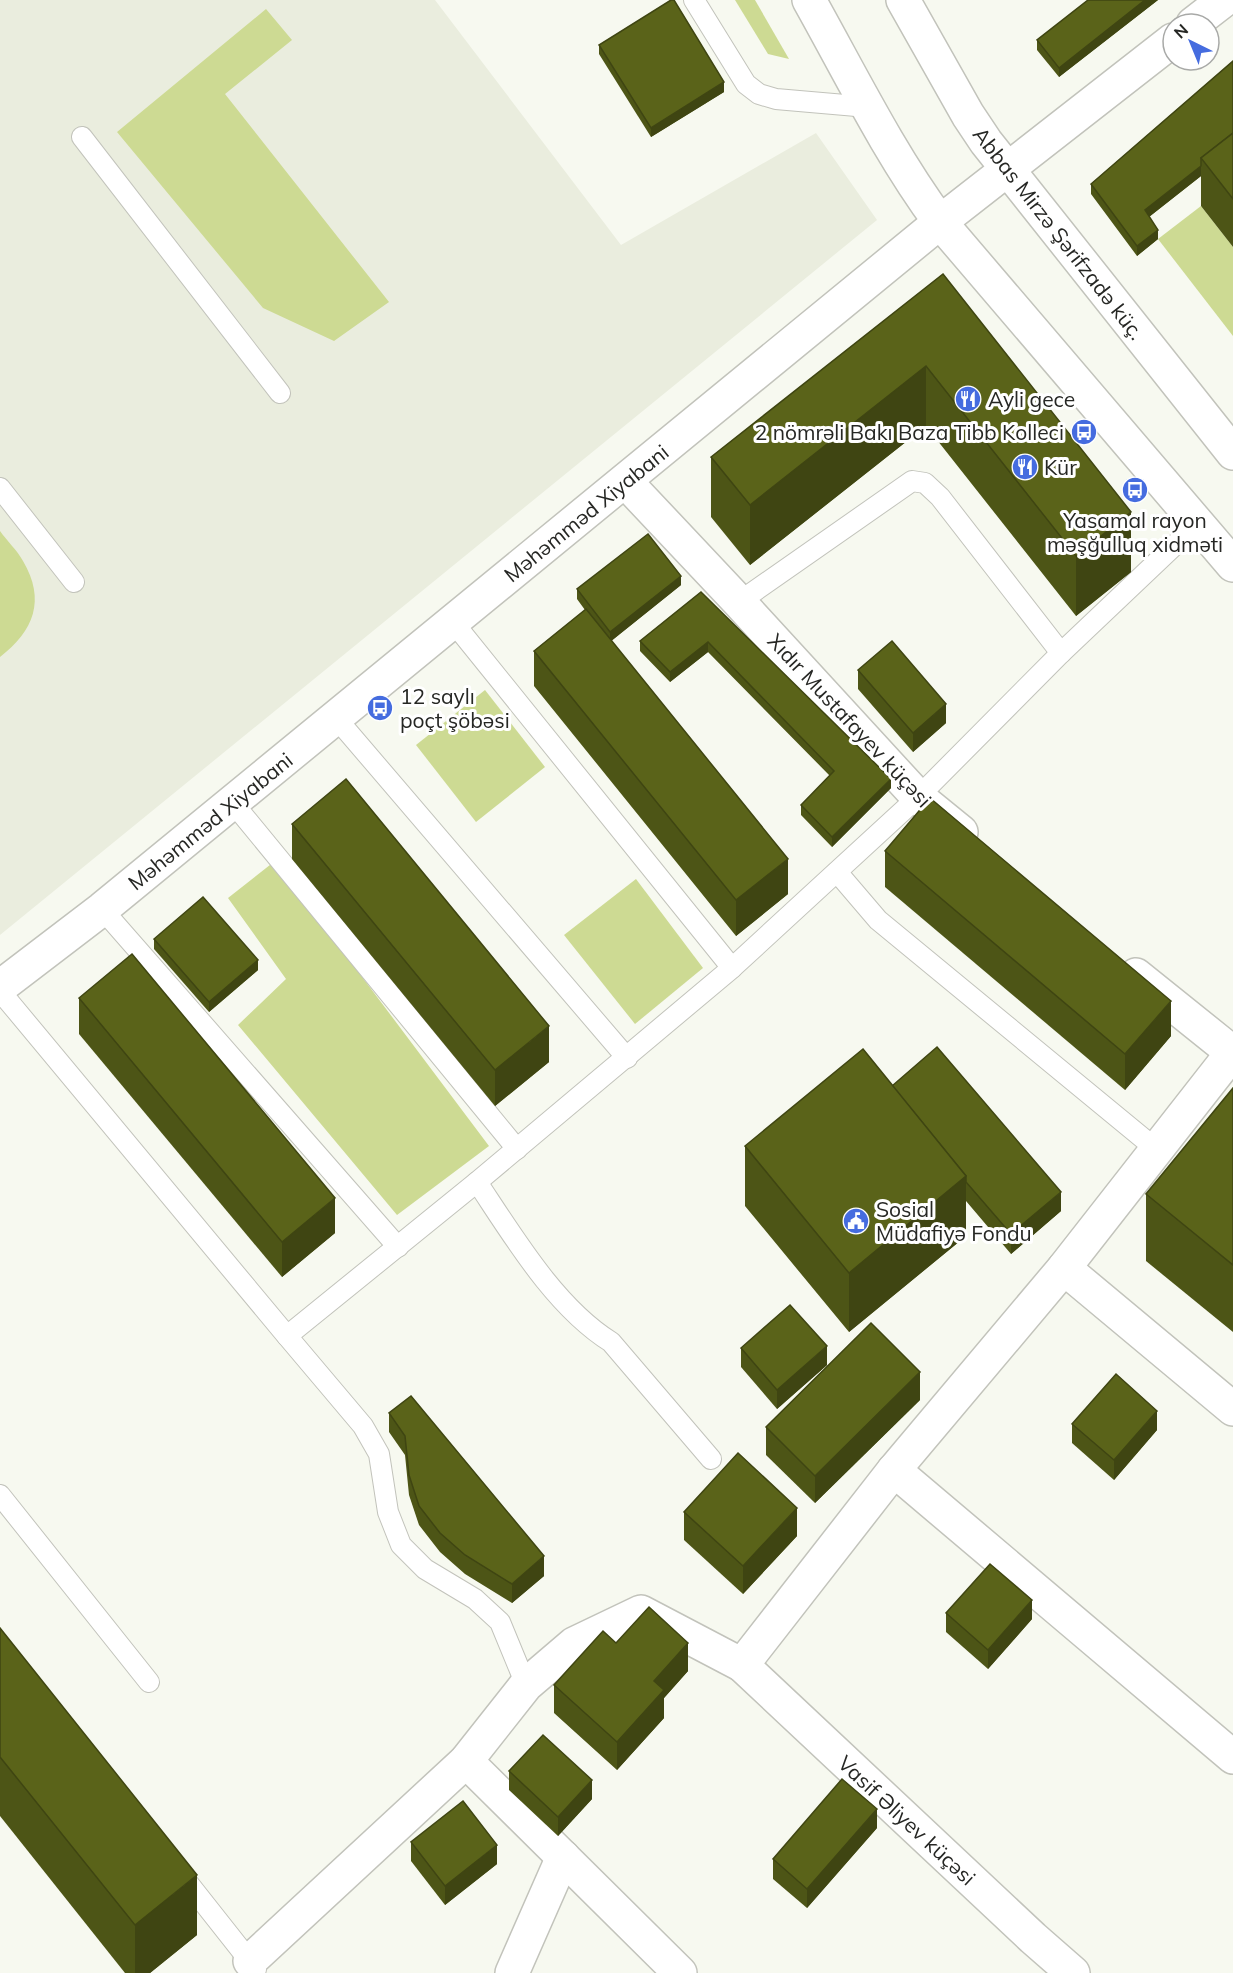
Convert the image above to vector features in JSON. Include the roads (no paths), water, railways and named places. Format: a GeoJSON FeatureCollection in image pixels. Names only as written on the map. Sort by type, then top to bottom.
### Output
{"type":"FeatureCollection","features":[{"type":"Feature","properties":{"kind":"street"},"geometry":{"type":"LineString","coordinates":[[809,0],[868,107],[919,193],[940,222],[1233,565]]}},
{"type":"Feature","properties":{"kind":"street","name":"Abbas Mirzə Şərifzadə küç."},"geometry":{"type":"LineString","coordinates":[[903,0],[968,115],[1007,169],[1233,453]]}},
{"type":"Feature","properties":{"kind":"street"},"geometry":{"type":"LineString","coordinates":[[1208,12],[1224,0]]}},
{"type":"Feature","properties":{"kind":"street","name":"Məhəmməd Xiyabani"},"geometry":{"type":"LineString","coordinates":[[0,989],[233,803],[940,222],[1161,49]]}},
{"type":"Feature","properties":{"kind":"street","name":"Xıdır Mustafayev küçəsi"},"geometry":{"type":"LineString","coordinates":[[625,480],[918,797],[983,850]]}},
{"type":"Feature","properties":{"kind":"street"},"geometry":{"type":"LineString","coordinates":[[742,1665],[894,1470],[1064,1268],[1233,1053],[1112,955]]}},
{"type":"Feature","properties":{"kind":"street"},"geometry":{"type":"LineString","coordinates":[[1064,1268],[1233,1409]]}},
{"type":"Feature","properties":{"kind":"street"},"geometry":{"type":"LineString","coordinates":[[894,1470],[1233,1757]]}},
{"type":"Feature","properties":{"kind":"street","name":"Vasif Əliyev küçəsi"},"geometry":{"type":"LineString","coordinates":[[526,1685],[574,1644],[641,1612],[742,1665],[1073,1973]]}},
{"type":"Feature","properties":{"kind":"street"},"geometry":{"type":"LineString","coordinates":[[249,1969],[466,1761],[526,1685]]}},
{"type":"Feature","properties":{"kind":"street"},"geometry":{"type":"LineString","coordinates":[[466,1761],[680,1973]]}},
{"type":"Feature","properties":{"kind":"street"},"geometry":{"type":"LineString","coordinates":[[512,1973],[563,1857]]}},
{"type":"Feature","properties":{"kind":"lane"},"geometry":{"type":"LineString","coordinates":[[694,0],[746,84],[759,94],[776,99],[868,107]]}},
{"type":"Feature","properties":{"kind":"lane"},"geometry":{"type":"LineString","coordinates":[[82,136],[280,393]]}},
{"type":"Feature","properties":{"kind":"lane"},"geometry":{"type":"LineString","coordinates":[[740,602],[912,482],[925,483],[940,497],[1061,653]]}},
{"type":"Feature","properties":{"kind":"lane"},"geometry":{"type":"LineString","coordinates":[[0,488],[74,582]]}},
{"type":"Feature","properties":{"kind":"lane"},"geometry":{"type":"LineString","coordinates":[[287,1336],[517,1149],[732,968],[918,797],[1061,653],[1197,524]]}},
{"type":"Feature","properties":{"kind":"lane"},"geometry":{"type":"LineString","coordinates":[[453,622],[732,968]]}},
{"type":"Feature","properties":{"kind":"lane"},"geometry":{"type":"LineString","coordinates":[[336,718],[627,1058]]}},
{"type":"Feature","properties":{"kind":"lane"},"geometry":{"type":"LineString","coordinates":[[233,803],[517,1149]]}},
{"type":"Feature","properties":{"kind":"lane"},"geometry":{"type":"LineString","coordinates":[[837,872],[878,920],[1156,1149]]}},
{"type":"Feature","properties":{"kind":"lane"},"geometry":{"type":"LineString","coordinates":[[102,909],[398,1247]]}},
{"type":"Feature","properties":{"kind":"lane"},"geometry":{"type":"LineString","coordinates":[[0,989],[363,1426],[379,1454],[388,1512],[401,1545],[425,1569],[475,1599],[500,1622],[526,1685]]}},
{"type":"Feature","properties":{"kind":"lane"},"geometry":{"type":"LineString","coordinates":[[477,1182],[519,1246],[551,1287],[594,1332],[611,1342],[711,1459]]}},
{"type":"Feature","properties":{"kind":"lane"},"geometry":{"type":"LineString","coordinates":[[0,1495],[149,1682]]}},
{"type":"Feature","properties":{"kind":"lane"},"geometry":{"type":"LineString","coordinates":[[169,1859],[249,1969]]}},
{"type":"Feature","properties":{"kind":"place","name":"Ayli gece"},"geometry":{"type":"Point","coordinates":[968,399]}},
{"type":"Feature","properties":{"kind":"place","name":"2 nömrəli Bakı Baza Tibb Kolleci"},"geometry":{"type":"Point","coordinates":[1084,432]}},
{"type":"Feature","properties":{"kind":"place","name":"Kür"},"geometry":{"type":"Point","coordinates":[1025,467]}},
{"type":"Feature","properties":{"kind":"place","name":"Yasamal rayon məşğulluq xidməti"},"geometry":{"type":"Point","coordinates":[1135,490]}},
{"type":"Feature","properties":{"kind":"place","name":"12 saylı poçt şöbəsi"},"geometry":{"type":"Point","coordinates":[380,708]}},
{"type":"Feature","properties":{"kind":"place","name":"Sosial Müdafiyə Fondu"},"geometry":{"type":"Point","coordinates":[856,1221]}}]}
